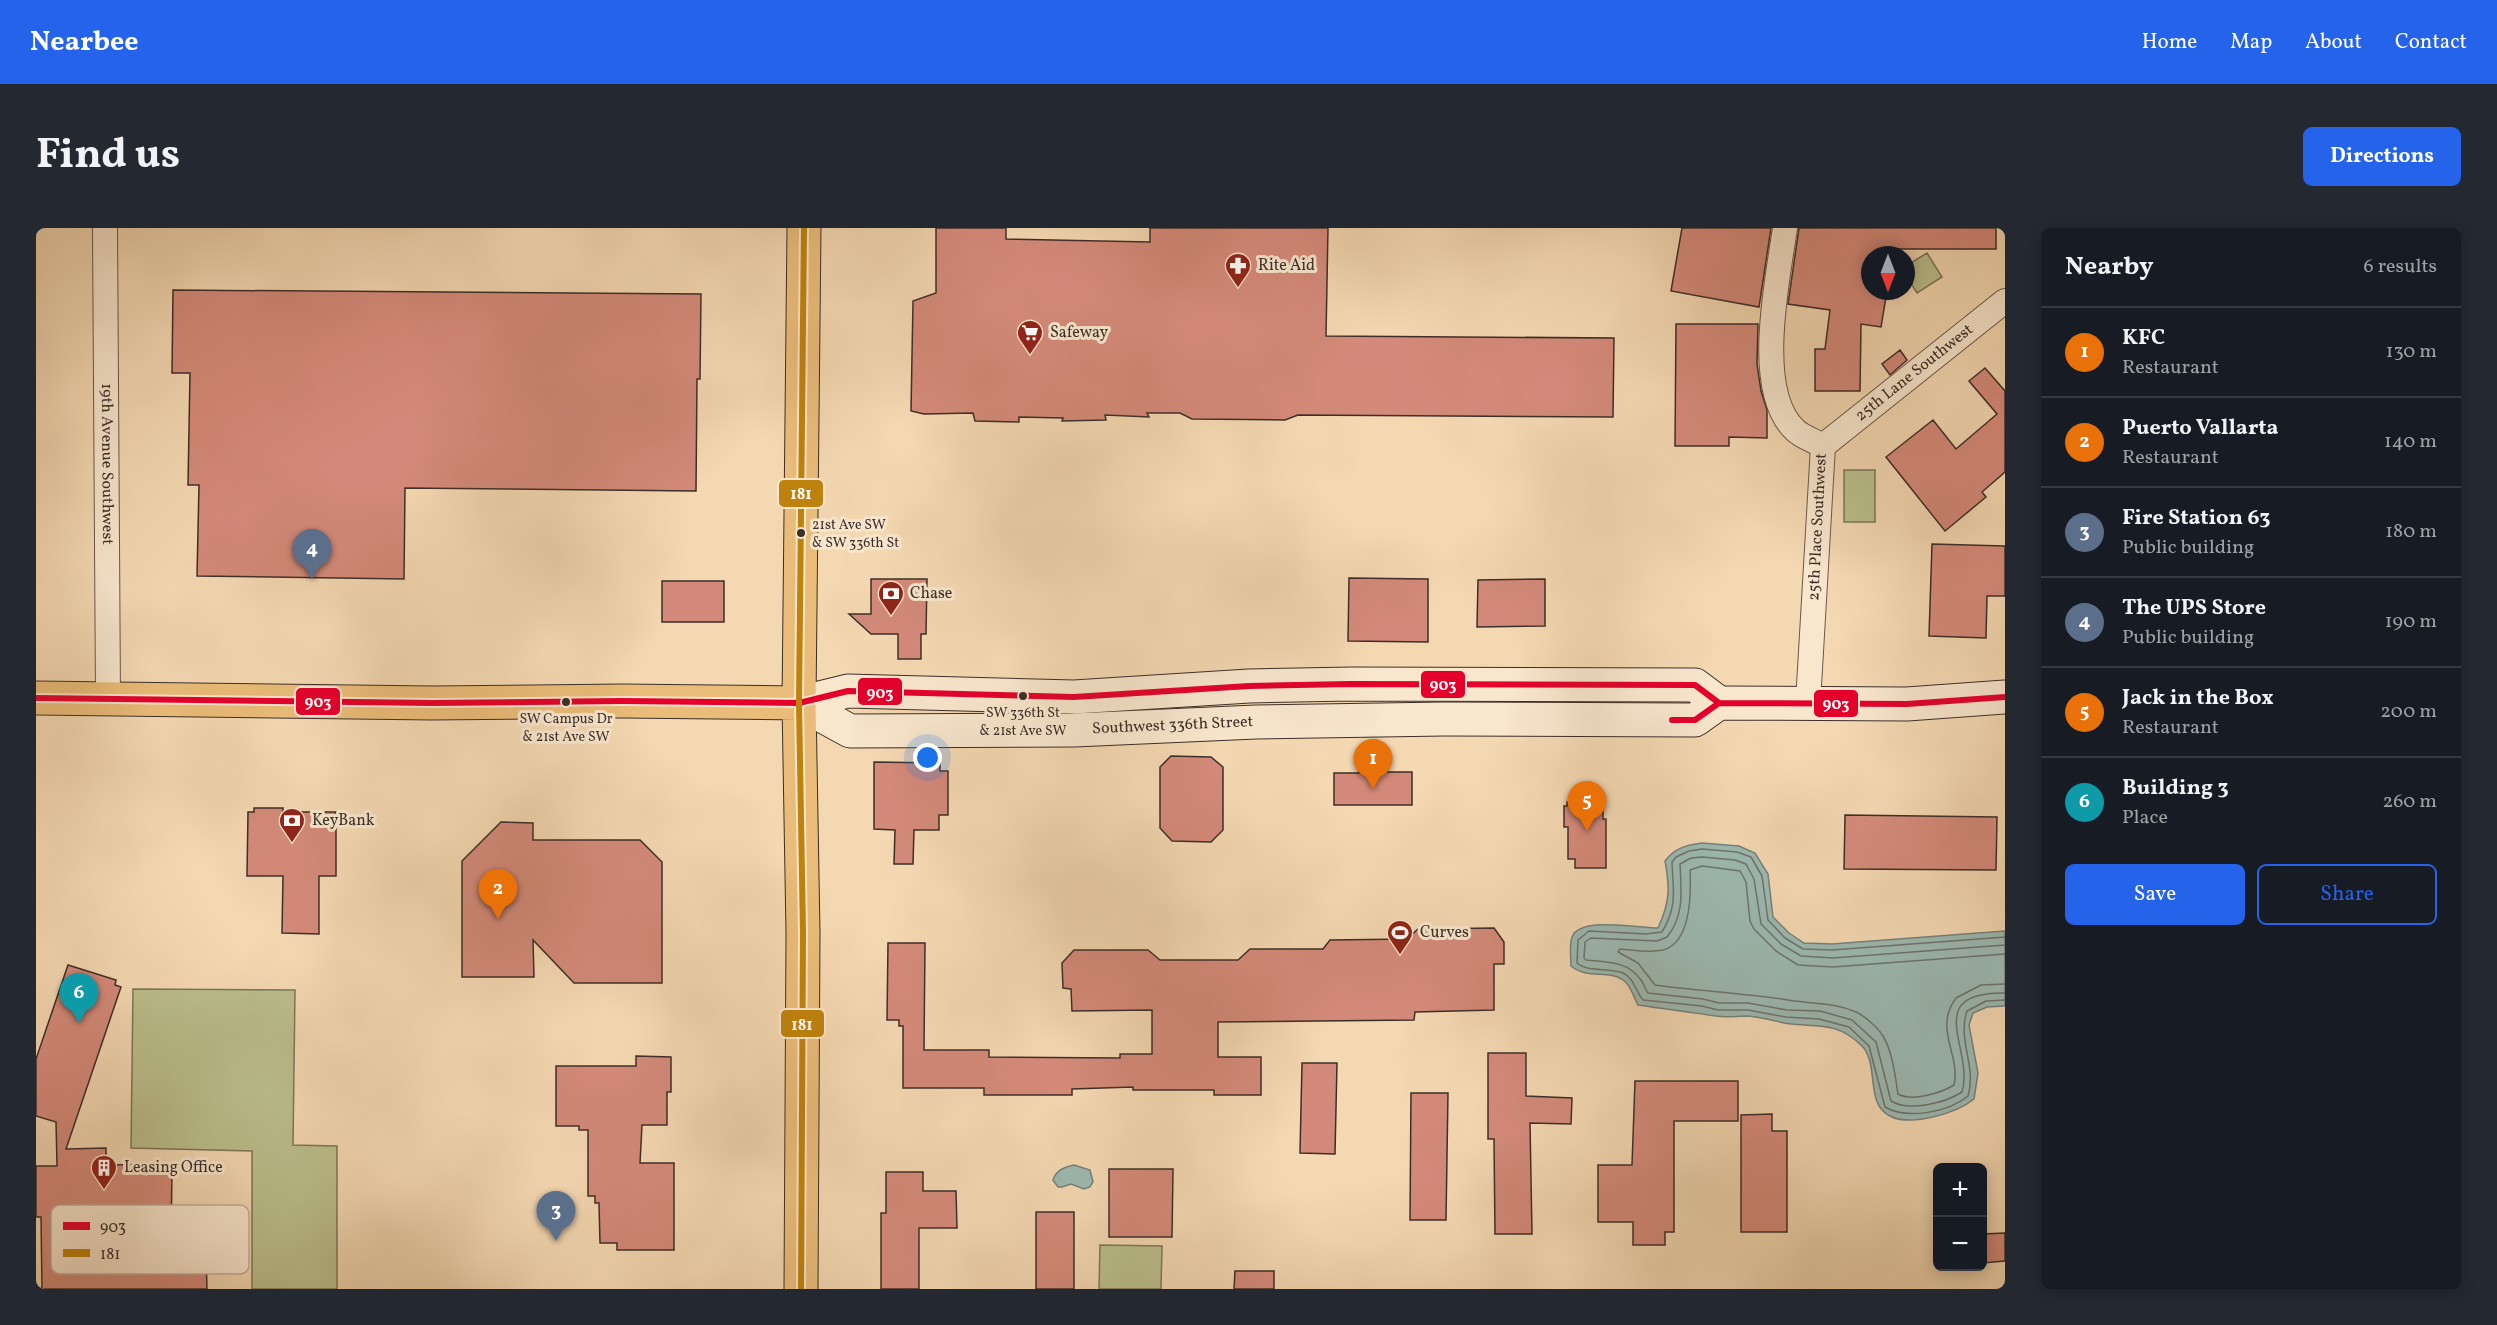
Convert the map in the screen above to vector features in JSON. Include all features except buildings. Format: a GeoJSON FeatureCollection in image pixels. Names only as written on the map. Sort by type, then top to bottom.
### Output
{"type":"FeatureCollection","features":[{"type":"Feature","properties":{"kind":"main road"},"geometry":{"type":"LineString","coordinates":[[801,1289],[802,933],[799,703],[804,228]]}},
{"type":"Feature","properties":{"kind":"main road"},"geometry":{"type":"LineString","coordinates":[[1256,722],[1273,700],[1337,699],[1351,684]]}},
{"type":"Feature","properties":{"kind":"main road","name":"Southwest 336th Street"},"geometry":{"type":"LineString","coordinates":[[1351,684],[1695,686],[1719,703],[1695,720],[1444,719],[1256,722],[1074,729],[850,731],[799,703],[848,691],[1074,697],[1242,687],[1351,684]]}},
{"type":"Feature","properties":{"kind":"main road"},"geometry":{"type":"LineString","coordinates":[[1719,703],[1907,704],[2005,697]]}},
{"type":"Feature","properties":{"kind":"main road"},"geometry":{"type":"LineString","coordinates":[[36,698],[432,703],[799,703]]}},
{"type":"Feature","properties":{"kind":"street","name":"19th Avenue Southwest"},"geometry":{"type":"LineString","coordinates":[[105,228],[108,699]]}},
{"type":"Feature","properties":{"kind":"street","name":"25th Place Southwest"},"geometry":{"type":"LineString","coordinates":[[1785,228],[1771,348],[1775,392],[1784,413],[1795,430],[1823,446],[1808,703]]}},
{"type":"Feature","properties":{"kind":"street","name":"25th Lane Southwest"},"geometry":{"type":"LineString","coordinates":[[1823,446],[2005,301]]}},
{"type":"Feature","properties":{"kind":"green space"},"geometry":{"type":"Polygon","coordinates":[[[1927,253],[1942,277],[1917,293],[1915,290],[1915,260],[1927,253]]]}},
{"type":"Feature","properties":{"kind":"green space"},"geometry":{"type":"Polygon","coordinates":[[[1844,470],[1875,470],[1875,522],[1844,522],[1844,470]]]}},
{"type":"Feature","properties":{"kind":"green space"},"geometry":{"type":"Polygon","coordinates":[[[133,989],[295,990],[293,1145],[337,1146],[337,1289],[252,1289],[252,1151],[131,1148],[133,989]]]}},
{"type":"Feature","properties":{"kind":"green space"},"geometry":{"type":"Polygon","coordinates":[[[1100,1245],[1162,1246],[1161,1289],[1099,1289],[1100,1245]]]}},
{"type":"Feature","properties":{"kind":"water"},"geometry":{"type":"Polygon","coordinates":[[[1702,843],[1739,846],[1755,853],[1768,874],[1773,917],[1789,933],[1804,943],[1832,944],[2005,931],[2005,1006],[1987,1007],[1973,1013],[1969,1025],[1978,1073],[1974,1099],[1957,1109],[1934,1117],[1911,1120],[1892,1117],[1883,1111],[1878,1103],[1867,1053],[1861,1045],[1842,1032],[1824,1026],[1784,1023],[1752,1016],[1720,1017],[1638,1005],[1630,988],[1623,980],[1611,975],[1584,973],[1571,966],[1572,937],[1577,931],[1586,927],[1625,925],[1658,928],[1668,895],[1665,861],[1681,848],[1702,843]]]}},
{"type":"Feature","properties":{"kind":"water"},"geometry":{"type":"Polygon","coordinates":[[[1074,1165],[1090,1170],[1093,1182],[1090,1187],[1084,1189],[1071,1184],[1058,1187],[1053,1180],[1056,1174],[1074,1165]]]}},
{"type":"Feature","properties":{"kind":"transit line","name":"181"},"geometry":{"type":"LineString","coordinates":[[801,1289],[803,933],[799,703],[804,228]]}},
{"type":"Feature","properties":{"kind":"transit line","name":"903"},"geometry":{"type":"LineString","coordinates":[[36,698],[432,703],[622,701],[799,703],[848,691],[1074,697],[1249,686],[1351,684],[1695,685],[1719,703]]}},
{"type":"Feature","properties":{"kind":"transit line","name":"903"},"geometry":{"type":"LineString","coordinates":[[1672,720],[1695,720],[1719,703],[1907,704],[2005,697]]}},
{"type":"Feature","properties":{"kind":"place","name":"Rite Aid"},"geometry":{"type":"Point","coordinates":[1238,289]}},
{"type":"Feature","properties":{"kind":"place","name":"Safeway"},"geometry":{"type":"Point","coordinates":[1030,356]}},
{"type":"Feature","properties":{"kind":"place","name":"21st Ave SW & SW 336th St"},"geometry":{"type":"Point","coordinates":[801,533]}},
{"type":"Feature","properties":{"kind":"place","name":"The UPS Store"},"geometry":{"type":"Point","coordinates":[312,579]}},
{"type":"Feature","properties":{"kind":"place","name":"Chase"},"geometry":{"type":"Point","coordinates":[891,617]}},
{"type":"Feature","properties":{"kind":"place","name":"SW 336th St & 21st Ave SW"},"geometry":{"type":"Point","coordinates":[1023,696]}},
{"type":"Feature","properties":{"kind":"place","name":"SW Campus Dr & 21st Ave SW"},"geometry":{"type":"Point","coordinates":[566,702]}},
{"type":"Feature","properties":{"kind":"place","name":"KFC"},"geometry":{"type":"Point","coordinates":[1373,789]}},
{"type":"Feature","properties":{"kind":"place","name":"Jack in the Box"},"geometry":{"type":"Point","coordinates":[1587,831]}},
{"type":"Feature","properties":{"kind":"place","name":"KeyBank"},"geometry":{"type":"Point","coordinates":[292,844]}},
{"type":"Feature","properties":{"kind":"place","name":"Puerto Vallarta"},"geometry":{"type":"Point","coordinates":[498,919]}},
{"type":"Feature","properties":{"kind":"place","name":"Curves"},"geometry":{"type":"Point","coordinates":[1400,956]}},
{"type":"Feature","properties":{"kind":"place","name":"Building 3"},"geometry":{"type":"Point","coordinates":[79,1023]}},
{"type":"Feature","properties":{"kind":"place","name":"Leasing Office"},"geometry":{"type":"Point","coordinates":[104,1191]}},
{"type":"Feature","properties":{"kind":"place","name":"Fire Station 63"},"geometry":{"type":"Point","coordinates":[556,1241]}}]}
